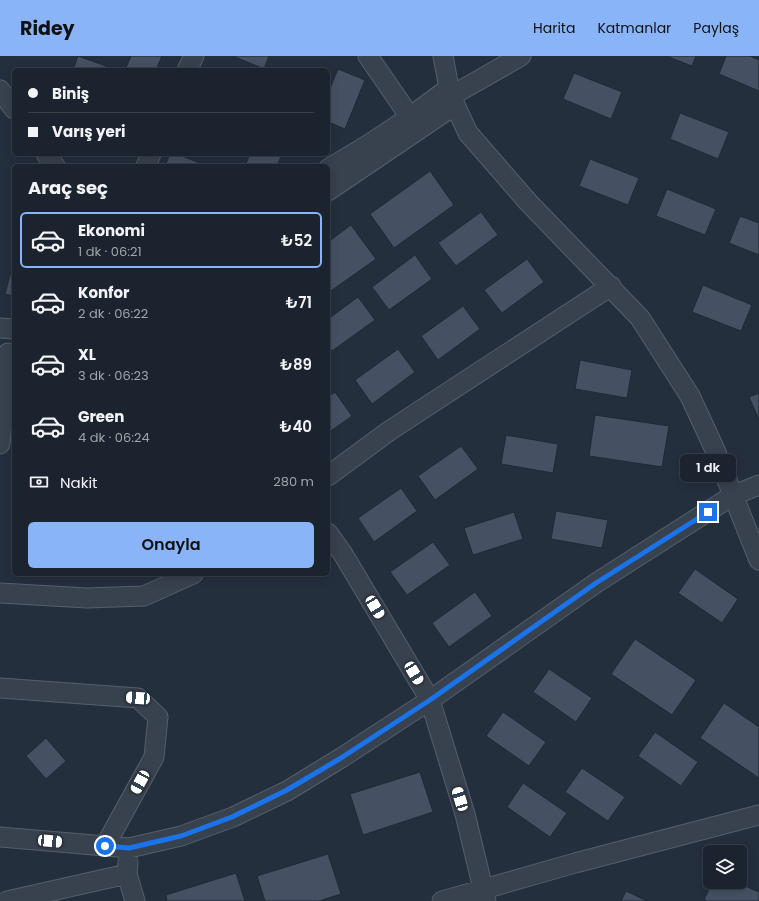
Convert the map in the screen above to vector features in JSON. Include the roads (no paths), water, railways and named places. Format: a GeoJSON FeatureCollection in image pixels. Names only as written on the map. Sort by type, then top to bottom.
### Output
{"type":"FeatureCollection","features":[{"type":"Feature","properties":{"kind":"street"},"geometry":{"type":"LineString","coordinates":[[188,68],[194,56]]}},
{"type":"Feature","properties":{"kind":"street"},"geometry":{"type":"LineString","coordinates":[[368,56],[410,117]]}},
{"type":"Feature","properties":{"kind":"street"},"geometry":{"type":"LineString","coordinates":[[443,56],[452,96],[468,133],[528,202],[611,286],[640,318],[690,396],[715,450],[732,496],[759,560]]}},
{"type":"Feature","properties":{"kind":"street"},"geometry":{"type":"LineString","coordinates":[[330,167],[371,143],[410,117],[452,96],[521,56]]}},
{"type":"Feature","properties":{"kind":"street"},"geometry":{"type":"LineString","coordinates":[[0,90],[12,106]]}},
{"type":"Feature","properties":{"kind":"street"},"geometry":{"type":"LineString","coordinates":[[330,190],[452,96]]}},
{"type":"Feature","properties":{"kind":"street"},"geometry":{"type":"LineString","coordinates":[[330,475],[389,431],[611,286]]}},
{"type":"Feature","properties":{"kind":"street"},"geometry":{"type":"LineString","coordinates":[[0,328],[12,329]]}},
{"type":"Feature","properties":{"kind":"street"},"geometry":{"type":"LineString","coordinates":[[0,444],[7,353]]}},
{"type":"Feature","properties":{"kind":"street"},"geometry":{"type":"LineString","coordinates":[[0,837],[129,848],[181,836],[232,817],[287,790],[341,758],[430,700],[596,583],[732,496],[759,485]]}},
{"type":"Feature","properties":{"kind":"street"},"geometry":{"type":"LineString","coordinates":[[330,536],[343,554],[430,700],[465,814],[485,895]]}},
{"type":"Feature","properties":{"kind":"street"},"geometry":{"type":"LineString","coordinates":[[0,593],[87,598],[144,596],[189,576]]}},
{"type":"Feature","properties":{"kind":"street"},"geometry":{"type":"LineString","coordinates":[[0,688],[138,698],[158,717],[154,757],[105,846]]}},
{"type":"Feature","properties":{"kind":"street"},"geometry":{"type":"LineString","coordinates":[[442,901],[485,895],[759,815]]}},
{"type":"Feature","properties":{"kind":"street"},"geometry":{"type":"LineString","coordinates":[[129,848],[127,874],[135,901]]}},
{"type":"Feature","properties":{"kind":"street"},"geometry":{"type":"LineString","coordinates":[[7,901],[127,874]]}}]}
